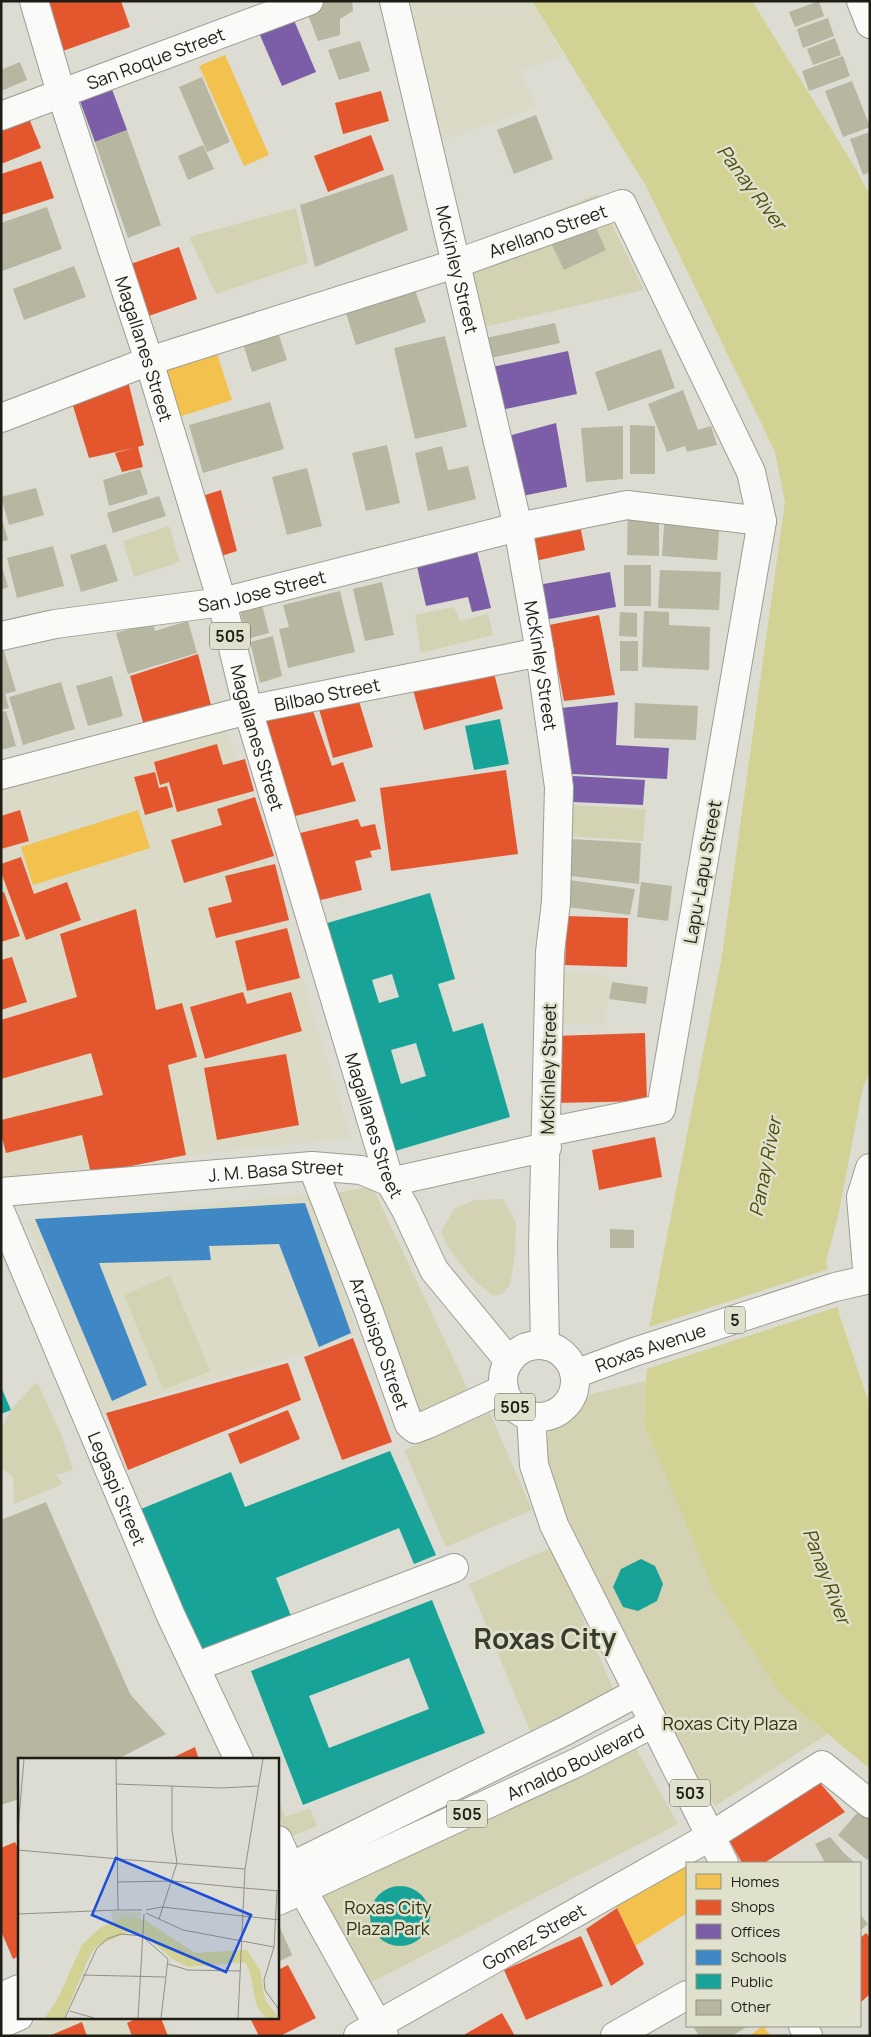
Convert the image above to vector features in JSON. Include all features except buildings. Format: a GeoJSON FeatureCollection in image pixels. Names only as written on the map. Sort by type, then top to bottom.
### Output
{"type":"FeatureCollection","features":[{"type":"Feature","properties":{"kind":"main road","name":"Magallanes Street"},"geometry":{"type":"LineString","coordinates":[[34,1],[61,93],[148,362],[222,602],[248,710],[390,1182],[406,1210],[434,1270],[508,1361]]}},
{"type":"Feature","properties":{"kind":"main road","name":"San Roque Street"},"geometry":{"type":"LineString","coordinates":[[1,116],[309,1]]}},
{"type":"Feature","properties":{"kind":"main road","name":"McKinley Street"},"geometry":{"type":"LineString","coordinates":[[394,1],[518,527],[540,652],[559,787],[556,902],[550,952],[543,1247],[545,1345]]}},
{"type":"Feature","properties":{"kind":"main road","name":"Arellano Street"},"geometry":{"type":"LineString","coordinates":[[1,418],[148,362],[455,264],[622,204],[751,472],[762,520]]}},
{"type":"Feature","properties":{"kind":"main road","name":"San Jose Street"},"geometry":{"type":"LineString","coordinates":[[1,636],[55,624],[222,602],[518,527],[627,505],[762,520]]}},
{"type":"Feature","properties":{"kind":"main road","name":"Lapu-Lapu Street"},"geometry":{"type":"LineString","coordinates":[[547,1139],[661,1109],[762,520]]}},
{"type":"Feature","properties":{"kind":"main road","name":"Bilbao Street"},"geometry":{"type":"LineString","coordinates":[[1,775],[248,710],[540,652]]}},
{"type":"Feature","properties":{"kind":"main road"},"geometry":{"type":"LineString","coordinates":[[390,1182],[547,1139]]}},
{"type":"Feature","properties":{"kind":"main road","name":"J. M. Basa Street"},"geometry":{"type":"LineString","coordinates":[[1,1192],[312,1166],[361,1170],[390,1182]]}},
{"type":"Feature","properties":{"kind":"main road","name":"Arzobispo Street"},"geometry":{"type":"LineString","coordinates":[[312,1166],[368,1309],[409,1424],[415,1429],[504,1389]]}},
{"type":"Feature","properties":{"kind":"main road"},"geometry":{"type":"LineString","coordinates":[[869,1282],[861,1197],[870,1168]]}},
{"type":"Feature","properties":{"kind":"main road","name":"Legaspi Street"},"geometry":{"type":"LineString","coordinates":[[1,1213],[171,1616],[238,1758]]}},
{"type":"Feature","properties":{"kind":"main road","name":"Roxas Avenue"},"geometry":{"type":"LineString","coordinates":[[575,1374],[634,1352],[835,1287],[869,1282]]}},
{"type":"Feature","properties":{"kind":"main road"},"geometry":{"type":"LineString","coordinates":[[508,1361],[524,1347],[545,1345],[564,1354],[575,1374]]}},
{"type":"Feature","properties":{"kind":"main road","name":"505"},"geometry":{"type":"LineString","coordinates":[[508,1361],[504,1370],[504,1389],[514,1407],[531,1416],[543,1417],[554,1414],[564,1408],[571,1398],[575,1387],[575,1374]]}},
{"type":"Feature","properties":{"kind":"main road","name":"505"},"geometry":{"type":"LineString","coordinates":[[531,1416],[534,1465],[554,1525],[654,1723]]}},
{"type":"Feature","properties":{"kind":"main road"},"geometry":{"type":"LineString","coordinates":[[195,1667],[454,1568]]}},
{"type":"Feature","properties":{"kind":"main road","name":"Arnaldo Boulevard"},"geometry":{"type":"LineString","coordinates":[[279,1899],[290,1876],[638,1692]]}},
{"type":"Feature","properties":{"kind":"main road","name":"Arnaldo Boulevard"},"geometry":{"type":"LineString","coordinates":[[290,1876],[578,1762],[654,1723]]}},
{"type":"Feature","properties":{"kind":"main road","name":"503"},"geometry":{"type":"LineString","coordinates":[[654,1723],[724,1862]]}},
{"type":"Feature","properties":{"kind":"main road","name":"Gomez Street"},"geometry":{"type":"LineString","coordinates":[[373,2032],[711,1836],[822,1765],[870,1804]]}},
{"type":"Feature","properties":{"kind":"main road"},"geometry":{"type":"LineString","coordinates":[[279,1843],[290,1876],[373,2032]]}},
{"type":"Feature","properties":{"kind":"main road"},"geometry":{"type":"LineString","coordinates":[[615,2036],[686,1996]]}},
{"type":"Feature","properties":{"kind":"shaded area"},"geometry":{"type":"Polygon","coordinates":[[[400,1],[532,1],[564,56],[519,71],[537,107],[432,144],[400,1]]]}},
{"type":"Feature","properties":{"kind":"shaded area"},"geometry":{"type":"Polygon","coordinates":[[[224,720],[351,1138],[1,1178],[1,780],[224,720]]]}},
{"type":"Feature","properties":{"kind":"shaded area"},"geometry":{"type":"Polygon","coordinates":[[[557,971],[610,976],[605,1025],[553,1024],[557,971]]]}},
{"type":"Feature","properties":{"kind":"shaded area"},"geometry":{"type":"Polygon","coordinates":[[[309,1194],[357,1332],[318,1349],[100,1412],[27,1222],[309,1194]]]}},
{"type":"Feature","properties":{"kind":"shaded area"},"geometry":{"type":"Polygon","coordinates":[[[46,2020],[165,2020],[173,2036],[31,2036],[28,2028],[46,2020]]]}},
{"type":"Feature","properties":{"kind":"green space"},"geometry":{"type":"Polygon","coordinates":[[[597,194],[644,290],[480,328],[459,253],[597,194]]]}},
{"type":"Feature","properties":{"kind":"green space"},"geometry":{"type":"Polygon","coordinates":[[[296,208],[308,263],[216,294],[189,237],[296,208]]]}},
{"type":"Feature","properties":{"kind":"green space"},"geometry":{"type":"Polygon","coordinates":[[[169,526],[180,562],[134,577],[123,541],[169,526]]]}},
{"type":"Feature","properties":{"kind":"green space"},"geometry":{"type":"Polygon","coordinates":[[[454,607],[460,621],[488,614],[493,635],[421,653],[415,615],[454,607]]]}},
{"type":"Feature","properties":{"kind":"green space"},"geometry":{"type":"Polygon","coordinates":[[[570,805],[646,809],[643,841],[568,836],[570,805]]]}},
{"type":"Feature","properties":{"kind":"green space"},"geometry":{"type":"Polygon","coordinates":[[[372,1186],[470,1394],[416,1418],[332,1194],[372,1186]]]}},
{"type":"Feature","properties":{"kind":"green space"},"geometry":{"type":"Polygon","coordinates":[[[503,1199],[516,1222],[515,1254],[510,1285],[502,1294],[493,1296],[463,1267],[445,1242],[441,1232],[454,1209],[474,1200],[503,1199]]]}},
{"type":"Feature","properties":{"kind":"green space"},"geometry":{"type":"Polygon","coordinates":[[[170,1275],[210,1371],[163,1390],[124,1295],[170,1275]]]}},
{"type":"Feature","properties":{"kind":"green space","name":"Roxas City Plaza"},"geometry":{"type":"Polygon","coordinates":[[[646,1381],[644,1423],[782,1696],[828,1734],[715,1806],[673,1744],[556,1508],[545,1458],[549,1430],[563,1416],[592,1394],[646,1381]]]}},
{"type":"Feature","properties":{"kind":"green space"},"geometry":{"type":"Polygon","coordinates":[[[37,1382],[60,1432],[73,1470],[56,1475],[63,1484],[14,1504],[13,1477],[1,1468],[1,1428],[13,1407],[37,1382]]]}},
{"type":"Feature","properties":{"kind":"green space"},"geometry":{"type":"Polygon","coordinates":[[[490,1413],[532,1510],[446,1547],[404,1450],[490,1413]]]}},
{"type":"Feature","properties":{"kind":"green space"},"geometry":{"type":"Polygon","coordinates":[[[552,1547],[614,1691],[530,1731],[469,1584],[552,1547]]]}},
{"type":"Feature","properties":{"kind":"green space","name":"Roxas City Plaza Park"},"geometry":{"type":"Polygon","coordinates":[[[634,1745],[678,1824],[366,1985],[320,1894],[634,1745]]]}},
{"type":"Feature","properties":{"kind":"green space"},"geometry":{"type":"Polygon","coordinates":[[[279,1802],[285,1817],[310,1808],[317,1826],[288,1838],[279,1816],[279,1802]]]}},
{"type":"Feature","properties":{"kind":"water","name":"Panay River"},"geometry":{"type":"Polygon","coordinates":[[[532,1],[752,1],[857,171],[870,196],[870,1072],[863,1087],[838,1216],[826,1262],[840,1317],[870,1406],[870,1769],[782,1696],[714,1591],[644,1423],[649,1328],[722,956],[785,502],[775,452],[646,186],[532,1]]]}},
{"type":"Feature","properties":{"kind":"pier"},"geometry":{"type":"Polygon","coordinates":[[[829,1269],[840,1306],[644,1370],[646,1328],[829,1269]]]}},
{"type":"Feature","properties":{"kind":"district","name":"Roxas City"},"geometry":{"type":"Point","coordinates":[545,1638]}}]}
